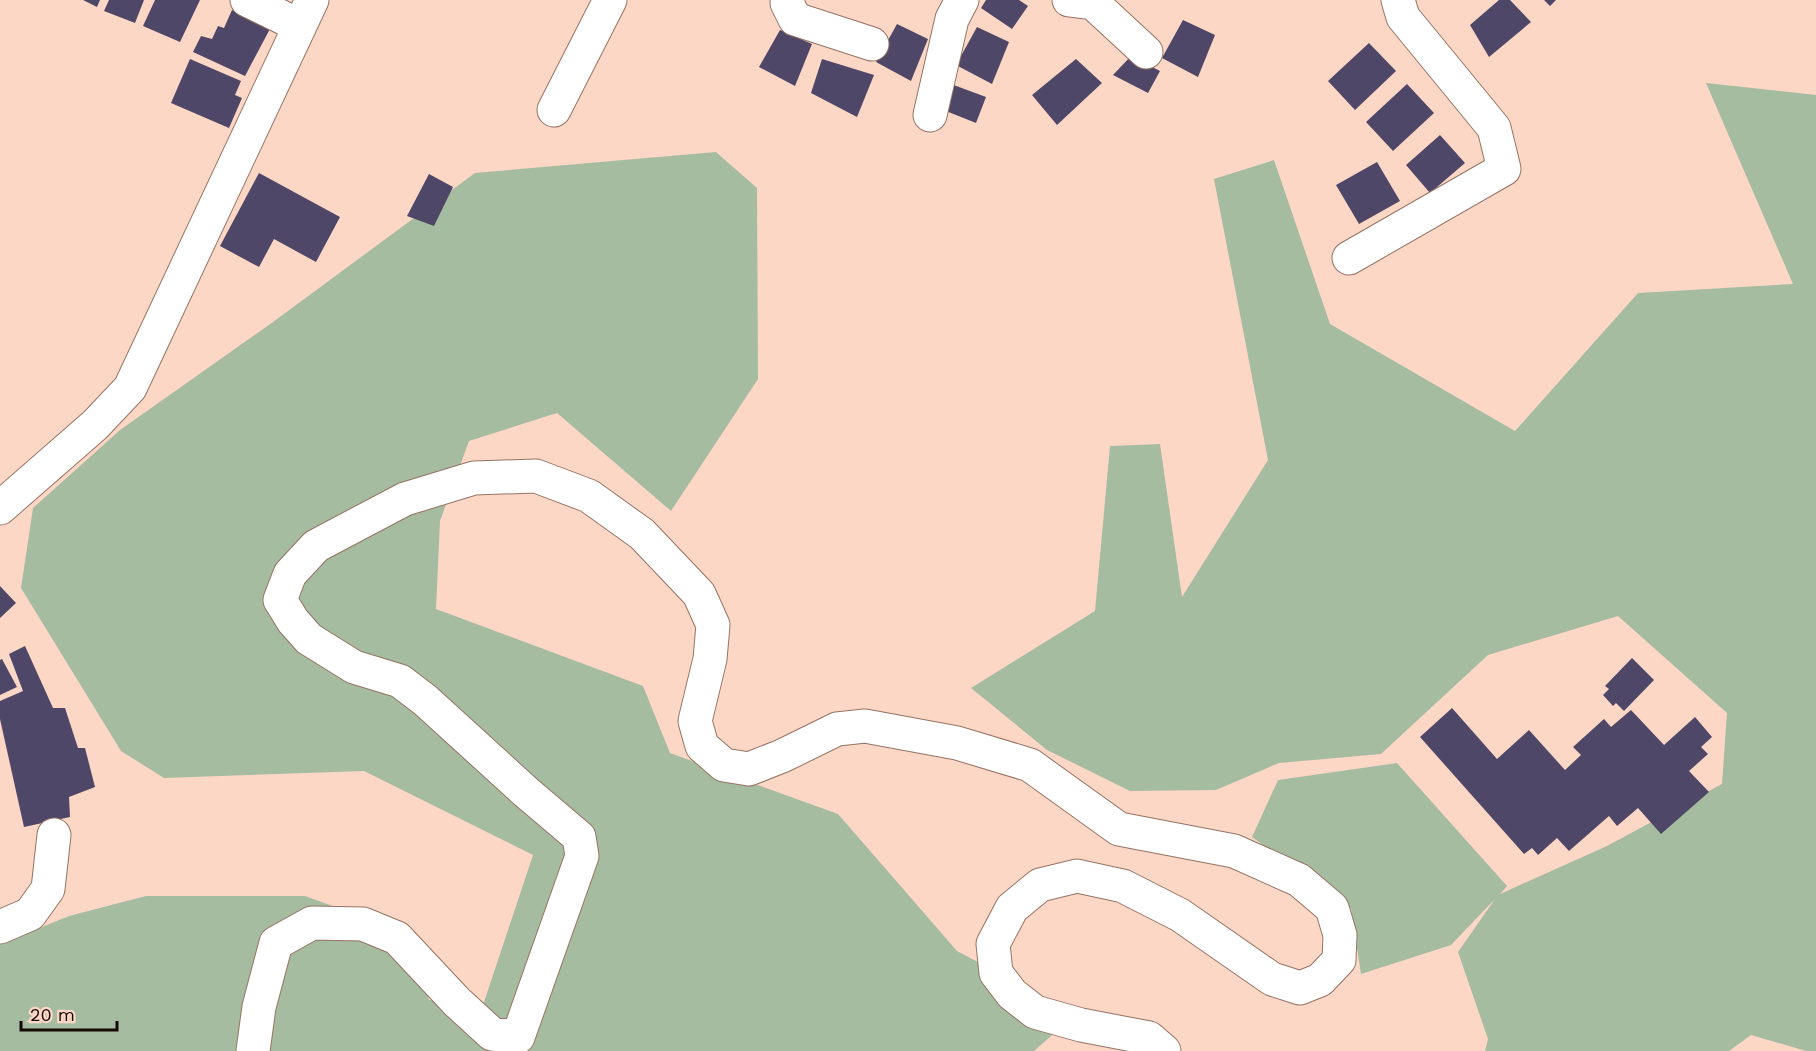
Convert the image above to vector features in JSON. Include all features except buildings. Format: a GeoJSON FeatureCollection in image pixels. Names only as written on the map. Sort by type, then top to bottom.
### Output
{"type":"FeatureCollection","features":[{"type":"Feature","properties":{"kind":"street"},"geometry":{"type":"LineString","coordinates":[[0,508],[95,425],[130,388],[306,13],[247,0]]}},
{"type":"Feature","properties":{"kind":"street"},"geometry":{"type":"LineString","coordinates":[[554,110],[610,0]]}},
{"type":"Feature","properties":{"kind":"street"},"geometry":{"type":"LineString","coordinates":[[788,0],[787,3],[795,20],[872,44]]}},
{"type":"Feature","properties":{"kind":"street"},"geometry":{"type":"LineString","coordinates":[[930,114],[952,19],[962,0]]}},
{"type":"Feature","properties":{"kind":"street"},"geometry":{"type":"LineString","coordinates":[[1069,0],[1093,3],[1146,52]]}},
{"type":"Feature","properties":{"kind":"street"},"geometry":{"type":"LineString","coordinates":[[1349,258],[1504,169],[1494,128],[1403,17],[1398,0]]}},
{"type":"Feature","properties":{"kind":"street"},"geometry":{"type":"LineString","coordinates":[[253,1051],[259,1007],[276,943],[312,923],[363,924],[397,938],[457,1002],[492,1034],[518,1037],[582,856],[579,837],[425,700],[400,681],[354,667],[309,639],[293,621],[280,600],[290,574],[316,546],[405,499],[474,478],[536,476],[589,496],[598,502],[642,534],[699,594],[713,625],[710,659],[694,721],[702,746],[724,765],[749,769],[782,756],[837,729],[865,726],[957,743],[1030,765],[1119,829],[1234,851],[1299,880],[1332,908],[1340,935],[1339,960],[1320,980],[1300,988],[1272,979],[1180,915],[1123,886],[1077,876],[1040,885],[1012,908],[993,944],[996,973],[1012,994],[1035,1012],[1081,1025],[1149,1038],[1164,1051]]}},
{"type":"Feature","properties":{"kind":"street"},"geometry":{"type":"LineString","coordinates":[[0,927],[30,914],[48,889],[54,835]]}},
{"type":"Feature","properties":{"kind":"green space"},"geometry":{"type":"Polygon","coordinates":[[[1706,83],[1816,95],[1816,1051],[1806,1051],[1751,1035],[1729,1051],[1485,1051],[1488,1039],[1458,952],[1495,899],[1451,945],[1361,974],[1351,908],[1252,837],[1278,780],[1397,763],[1507,886],[1500,894],[1607,846],[1722,784],[1727,713],[1618,616],[1488,655],[1381,754],[1279,763],[1216,790],[1130,791],[1047,750],[971,688],[1095,611],[1110,446],[1160,444],[1182,597],[1268,460],[1214,179],[1274,160],[1330,324],[1515,431],[1638,293],[1793,284],[1706,83]]]}},
{"type":"Feature","properties":{"kind":"green space"},"geometry":{"type":"Polygon","coordinates":[[[716,152],[757,188],[758,379],[671,511],[557,413],[469,441],[440,521],[436,609],[643,686],[670,753],[838,814],[957,951],[1076,1014],[1034,1051],[0,1051],[0,944],[69,916],[146,896],[305,896],[410,934],[429,1000],[484,1002],[533,855],[364,771],[164,778],[121,751],[21,588],[33,508],[120,430],[273,322],[475,173],[716,152]]]}}]}
